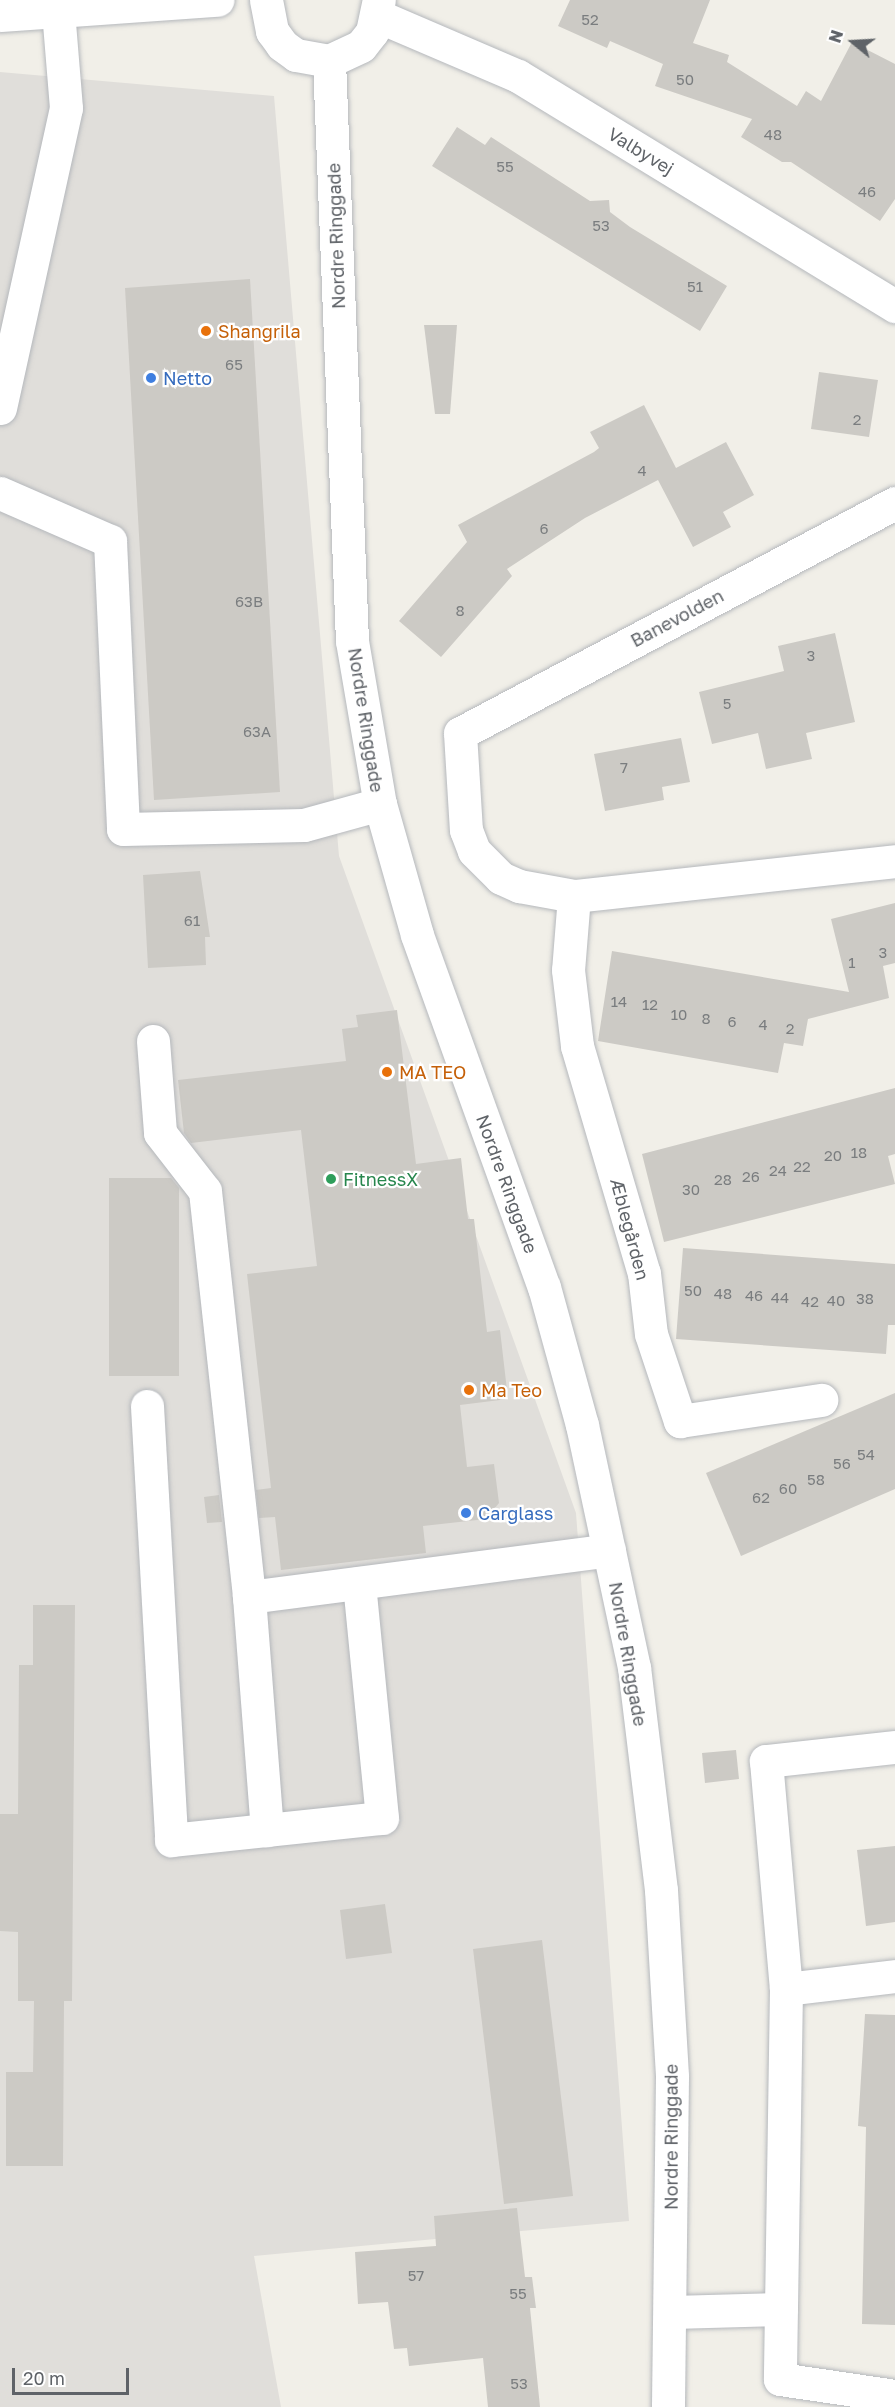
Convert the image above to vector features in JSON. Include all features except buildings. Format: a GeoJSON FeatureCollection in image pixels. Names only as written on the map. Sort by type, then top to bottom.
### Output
{"type":"FeatureCollection","features":[{"type":"Feature","properties":{"kind":"street"},"geometry":{"type":"LineString","coordinates":[[0,15],[217,0]]}},
{"type":"Feature","properties":{"kind":"street"},"geometry":{"type":"LineString","coordinates":[[266,0],[272,31],[282,45],[296,55],[329,61],[361,46],[378,8]]}},
{"type":"Feature","properties":{"kind":"street","name":"Valbyvej"},"geometry":{"type":"LineString","coordinates":[[378,8],[518,76],[895,306]]}},
{"type":"Feature","properties":{"kind":"street"},"geometry":{"type":"LineString","coordinates":[[0,408],[66,108],[58,10]]}},
{"type":"Feature","properties":{"kind":"street","name":"Nordre Ringgade"},"geometry":{"type":"LineString","coordinates":[[329,61],[352,641],[380,804],[417,936],[544,1287],[582,1425],[634,1667],[661,1890],[672,2077],[671,2312],[668,2407]]}},
{"type":"Feature","properties":{"kind":"street"},"geometry":{"type":"LineString","coordinates":[[0,493],[110,541],[123,829],[303,825],[380,804]]}},
{"type":"Feature","properties":{"kind":"street","name":"Banevolden"},"geometry":{"type":"LineString","coordinates":[[574,896],[519,886],[501,878],[474,851],[466,830],[460,733],[895,503]]}},
{"type":"Feature","properties":{"kind":"street"},"geometry":{"type":"LineString","coordinates":[[574,896],[895,861]]}},
{"type":"Feature","properties":{"kind":"street","name":"Æblegården"},"geometry":{"type":"LineString","coordinates":[[574,896],[568,970],[577,1046],[644,1273],[651,1335],[680,1421],[821,1400]]}},
{"type":"Feature","properties":{"kind":"street"},"geometry":{"type":"LineString","coordinates":[[153,1041],[160,1133],[205,1191],[249,1597],[267,1830]]}},
{"type":"Feature","properties":{"kind":"street"},"geometry":{"type":"LineString","coordinates":[[147,1406],[171,1840],[382,1818],[359,1583]]}},
{"type":"Feature","properties":{"kind":"street"},"geometry":{"type":"LineString","coordinates":[[249,1597],[609,1550]]}},
{"type":"Feature","properties":{"kind":"street"},"geometry":{"type":"LineString","coordinates":[[895,1747],[766,1761],[786,1989],[780,2379],[895,2396]]}},
{"type":"Feature","properties":{"kind":"street"},"geometry":{"type":"LineString","coordinates":[[786,1989],[895,1976]]}},
{"type":"Feature","properties":{"kind":"street"},"geometry":{"type":"LineString","coordinates":[[671,2312],[781,2309]]}},
{"type":"Feature","properties":{"kind":"shaded area"},"geometry":{"type":"Polygon","coordinates":[[[0,72],[274,96],[339,856],[576,1513],[629,2221],[254,2256],[281,2407],[0,2407],[0,72]]]}},
{"type":"Feature","properties":{"kind":"place","name":"Shangrila"},"geometry":{"type":"Point","coordinates":[206,331]}},
{"type":"Feature","properties":{"kind":"place","name":"Netto"},"geometry":{"type":"Point","coordinates":[151,378]}},
{"type":"Feature","properties":{"kind":"place","name":"MA TEO"},"geometry":{"type":"Point","coordinates":[387,1072]}},
{"type":"Feature","properties":{"kind":"place","name":"FitnessX"},"geometry":{"type":"Point","coordinates":[331,1179]}},
{"type":"Feature","properties":{"kind":"place","name":"Ma Teo"},"geometry":{"type":"Point","coordinates":[469,1390]}},
{"type":"Feature","properties":{"kind":"place","name":"Carglass"},"geometry":{"type":"Point","coordinates":[466,1513]}}]}
